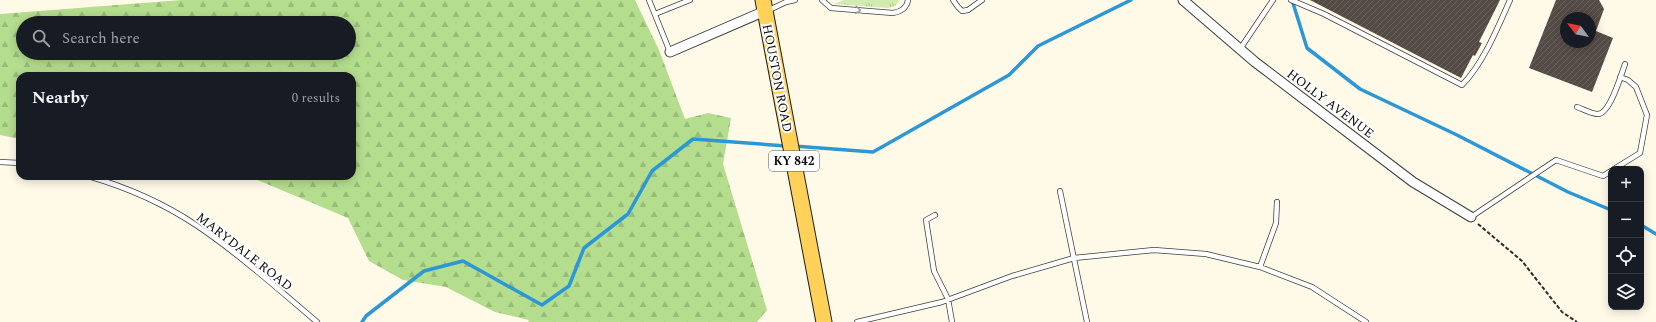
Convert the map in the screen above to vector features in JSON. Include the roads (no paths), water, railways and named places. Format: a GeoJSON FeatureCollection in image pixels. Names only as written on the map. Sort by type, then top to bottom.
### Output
{"type":"FeatureCollection","features":[{"type":"Feature","properties":{"kind":"main road","name":"HOUSTON ROAD"},"geometry":{"type":"LineString","coordinates":[[764,6],[824,322]]}},
{"type":"Feature","properties":{"kind":"street","name":"HOLLY AVENUE"},"geometry":{"type":"LineString","coordinates":[[1183,0],[1240,50],[1413,182],[1471,217]]}},
{"type":"Feature","properties":{"kind":"street"},"geometry":{"type":"LineString","coordinates":[[670,52],[764,6]]}},
{"type":"Feature","properties":{"kind":"lane"},"geometry":{"type":"LineString","coordinates":[[649,0],[670,52]]}},
{"type":"Feature","properties":{"kind":"lane"},"geometry":{"type":"LineString","coordinates":[[655,14],[690,0]]}},
{"type":"Feature","properties":{"kind":"lane"},"geometry":{"type":"LineString","coordinates":[[764,6],[795,0]]}},
{"type":"Feature","properties":{"kind":"lane"},"geometry":{"type":"LineString","coordinates":[[822,0],[831,8],[893,13],[901,11],[905,8],[908,0]]}},
{"type":"Feature","properties":{"kind":"lane"},"geometry":{"type":"LineString","coordinates":[[953,0],[962,10],[968,10],[982,0]]}},
{"type":"Feature","properties":{"kind":"lane"},"geometry":{"type":"LineString","coordinates":[[1240,50],[1273,0]]}},
{"type":"Feature","properties":{"kind":"lane"},"geometry":{"type":"LineString","coordinates":[[1291,0],[1324,14],[1462,85],[1471,76],[1498,29],[1510,0]]}},
{"type":"Feature","properties":{"kind":"lane"},"geometry":{"type":"LineString","coordinates":[[1577,107],[1598,114],[1604,112],[1610,104],[1625,64]]}},
{"type":"Feature","properties":{"kind":"lane"},"geometry":{"type":"LineString","coordinates":[[1619,166],[1640,153],[1647,115],[1636,88],[1628,80],[1620,77]]}},
{"type":"Feature","properties":{"kind":"lane"},"geometry":{"type":"LineString","coordinates":[[1471,217],[1556,160],[1603,176],[1608,173]]}},
{"type":"Feature","properties":{"kind":"lane"},"geometry":{"type":"LineString","coordinates":[[0,162],[16,163]]}},
{"type":"Feature","properties":{"kind":"lane","name":"MARYDALE ROAD"},"geometry":{"type":"LineString","coordinates":[[100,180],[135,192],[195,224],[222,244],[317,322]]}},
{"type":"Feature","properties":{"kind":"lane"},"geometry":{"type":"LineString","coordinates":[[1060,191],[1086,322]]}},
{"type":"Feature","properties":{"kind":"lane"},"geometry":{"type":"LineString","coordinates":[[1260,267],[1276,223],[1277,202]]}},
{"type":"Feature","properties":{"kind":"lane"},"geometry":{"type":"LineString","coordinates":[[935,215],[926,220],[934,271],[948,299],[952,322]]}},
{"type":"Feature","properties":{"kind":"lane"},"geometry":{"type":"LineString","coordinates":[[857,322],[948,299],[1012,276],[1074,258],[1154,250],[1206,254],[1260,267],[1312,288],[1359,316],[1366,322]]}},
{"type":"Feature","properties":{"kind":"lane"},"geometry":{"type":"LineString","coordinates":[[1355,322],[1359,316]]}},
{"type":"Feature","properties":{"kind":"waterway"},"geometry":{"type":"LineString","coordinates":[[794,146],[873,152],[1009,75],[1038,46],[1131,0]]}},
{"type":"Feature","properties":{"kind":"waterway"},"geometry":{"type":"LineString","coordinates":[[1292,0],[1307,48],[1360,89],[1457,135],[1568,192],[1608,209]]}},
{"type":"Feature","properties":{"kind":"waterway"},"geometry":{"type":"LineString","coordinates":[[362,322],[366,316],[424,271],[463,261],[542,305],[569,286],[584,248],[628,214],[652,171],[693,139],[786,146]]}},
{"type":"Feature","properties":{"kind":"waterway"},"geometry":{"type":"LineString","coordinates":[[1644,227],[1656,234]]}}]}
